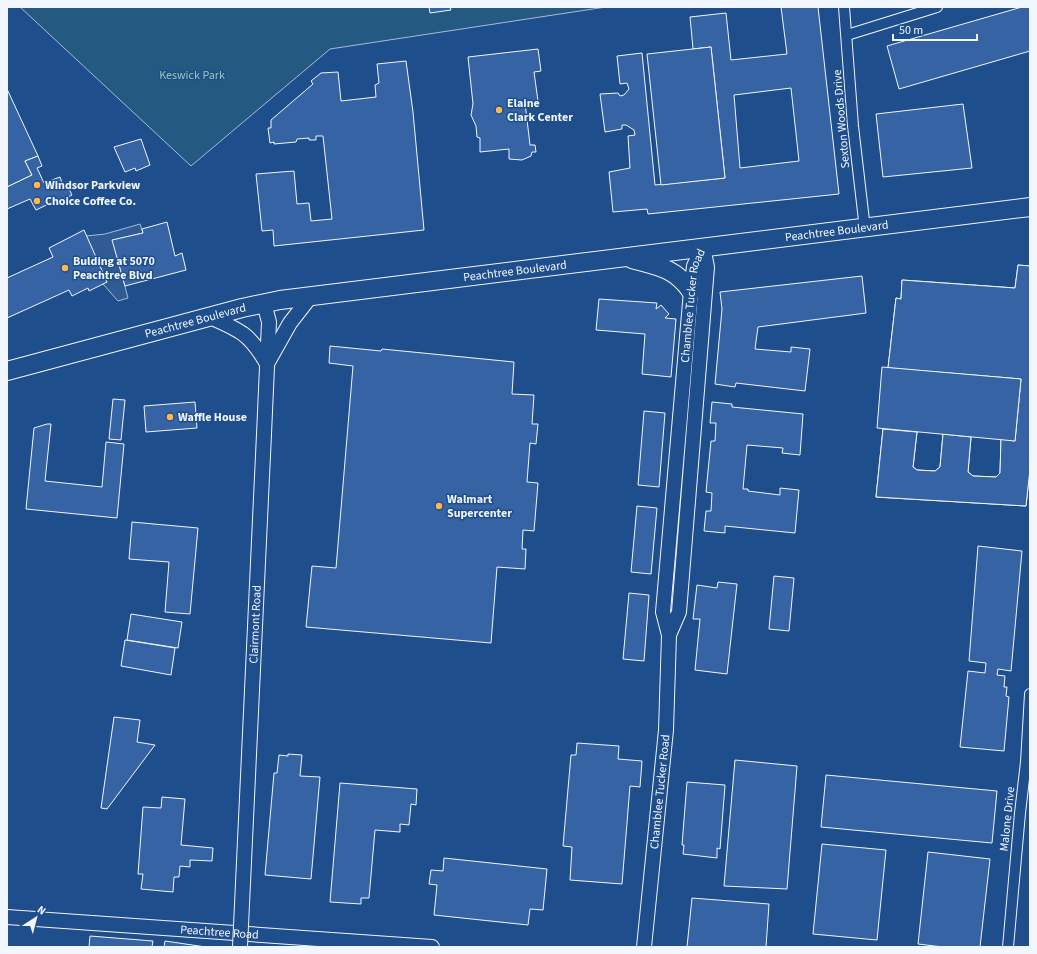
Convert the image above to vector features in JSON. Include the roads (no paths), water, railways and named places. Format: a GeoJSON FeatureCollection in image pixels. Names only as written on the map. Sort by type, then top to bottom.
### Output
{"type":"FeatureCollection","features":[{"type":"Feature","properties":{"kind":"highway","name":"Peachtree Boulevard"},"geometry":{"type":"LineString","coordinates":[[7,371],[264,303],[703,247],[865,229],[1030,207]]}},
{"type":"Feature","properties":{"kind":"highway"},"geometry":{"type":"LineString","coordinates":[[624,257],[674,272],[685,282],[691,291]]}},
{"type":"Feature","properties":{"kind":"main road","name":"Chamblee Tucker Road"},"geometry":{"type":"LineString","coordinates":[[644,947],[666,730],[669,635],[663,612],[691,291],[694,266],[703,247]]}},
{"type":"Feature","properties":{"kind":"main road","name":"Chamblee Tucker Road"},"geometry":{"type":"LineString","coordinates":[[669,635],[679,612],[707,267],[703,247]]}},
{"type":"Feature","properties":{"kind":"main road"},"geometry":{"type":"LineString","coordinates":[[267,366],[290,323],[311,296]]}},
{"type":"Feature","properties":{"kind":"main road","name":"Clairmont Road"},"geometry":{"type":"LineString","coordinates":[[240,947],[269,322],[264,303]]}},
{"type":"Feature","properties":{"kind":"main road"},"geometry":{"type":"LineString","coordinates":[[210,317],[239,330],[250,338],[267,366]]}},
{"type":"Feature","properties":{"kind":"main road","name":"Peachtree Road"},"geometry":{"type":"LineString","coordinates":[[7,917],[432,947]]}},
{"type":"Feature","properties":{"kind":"street","name":"Sexton Woods Drive"},"geometry":{"type":"LineString","coordinates":[[844,7],[853,126],[865,229]]}},
{"type":"Feature","properties":{"kind":"street"},"geometry":{"type":"LineString","coordinates":[[847,35],[937,7]]}},
{"type":"Feature","properties":{"kind":"street","name":"Malone Drive"},"geometry":{"type":"LineString","coordinates":[[1008,947],[1026,762],[1030,694]]}},
{"type":"Feature","properties":{"kind":"place","name":"Elaine Clark Center"},"geometry":{"type":"Point","coordinates":[499,110]}},
{"type":"Feature","properties":{"kind":"place","name":"Windsor Parkview"},"geometry":{"type":"Point","coordinates":[37,185]}},
{"type":"Feature","properties":{"kind":"place","name":"Choice Coffee Co."},"geometry":{"type":"Point","coordinates":[37,201]}},
{"type":"Feature","properties":{"kind":"place","name":"Bulding at 5070 Peachtree Blvd"},"geometry":{"type":"Point","coordinates":[65,268]}},
{"type":"Feature","properties":{"kind":"place","name":"Waffle House"},"geometry":{"type":"Point","coordinates":[170,417]}},
{"type":"Feature","properties":{"kind":"place","name":"Walmart Supercenter"},"geometry":{"type":"Point","coordinates":[439,506]}},
{"type":"Feature","properties":{"kind":"park label","name":"Keswick Park"},"geometry":{"type":"Point","coordinates":[192,75]}}]}
